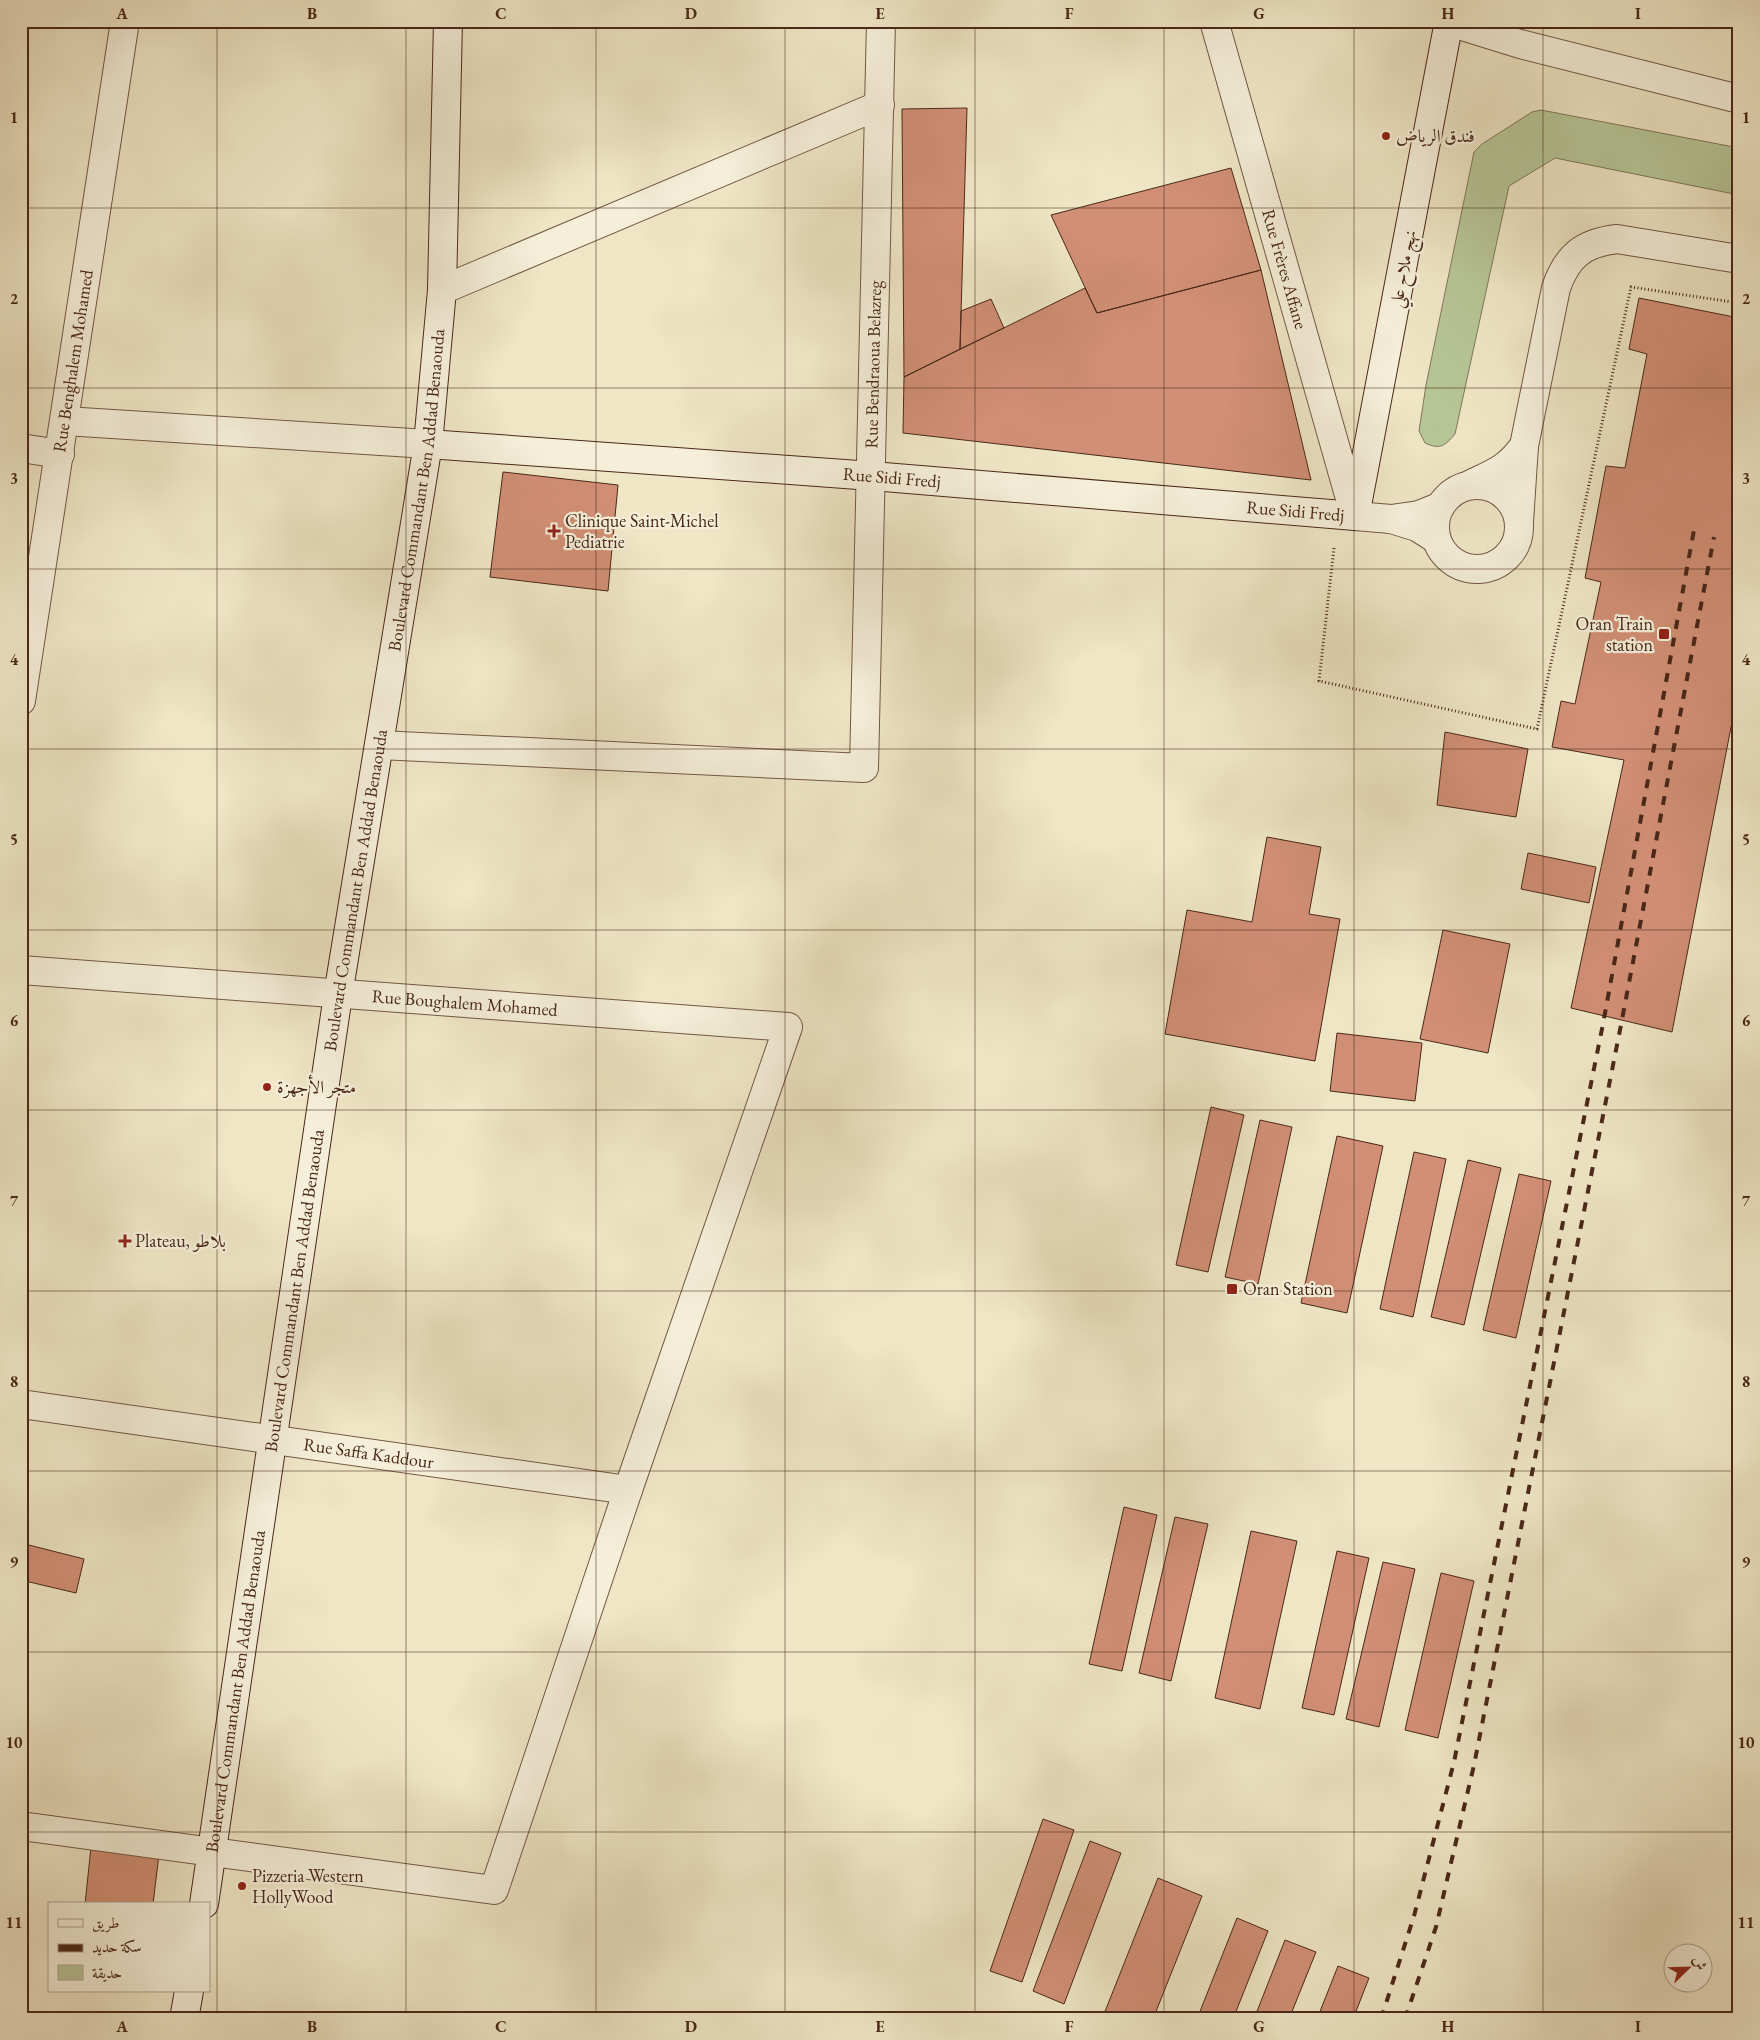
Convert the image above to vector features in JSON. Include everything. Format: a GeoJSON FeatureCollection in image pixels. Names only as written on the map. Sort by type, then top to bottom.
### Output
{"type":"FeatureCollection","features":[{"type":"Feature","properties":{"kind":"street","name":"Rue Benghalem Mohamed"},"geometry":{"type":"LineString","coordinates":[[21,701],[125,21]]}},
{"type":"Feature","properties":{"kind":"street","name":"Boulevard Commandant Ben Addad Benaouda"},"geometry":{"type":"LineString","coordinates":[[204,1902],[271,1438],[338,995],[428,444],[442,290],[448,21]]}},
{"type":"Feature","properties":{"kind":"street","name":"Rue Bendraoua Belazreg"},"geometry":{"type":"LineString","coordinates":[[379,745],[864,768],[881,21]]}},
{"type":"Feature","properties":{"kind":"street","name":"Rue Frères Affane"},"geometry":{"type":"LineString","coordinates":[[1214,21],[1355,516]]}},
{"type":"Feature","properties":{"kind":"street"},"geometry":{"type":"LineString","coordinates":[[1449,22],[1520,44],[1739,99]]}},
{"type":"Feature","properties":{"kind":"street","name":"نهج ملاح علي"},"geometry":{"type":"LineString","coordinates":[[1355,516],[1449,22]]}},
{"type":"Feature","properties":{"kind":"street"},"geometry":{"type":"LineString","coordinates":[[442,290],[880,105]]}},
{"type":"Feature","properties":{"kind":"street"},"geometry":{"type":"LineString","coordinates":[[1524,446],[1512,462],[1498,471],[1458,488],[1447,496],[1439,507],[1434,520],[1436,539],[1447,557],[1458,565],[1470,569],[1486,569],[1499,563],[1510,553],[1517,540],[1524,446],[1556,288],[1561,273],[1571,258],[1584,248],[1600,241],[1617,239],[1739,259]]}},
{"type":"Feature","properties":{"kind":"street","name":"Rue Sidi Fredj"},"geometry":{"type":"LineString","coordinates":[[65,421],[428,444],[872,476],[1392,519]]}},
{"type":"Feature","properties":{"kind":"street"},"geometry":{"type":"LineString","coordinates":[[21,448],[60,454]]}},
{"type":"Feature","properties":{"kind":"street"},"geometry":{"type":"LineString","coordinates":[[1471,484],[1484,484],[1498,490],[1510,499],[1517,512],[1519,526]]}},
{"type":"Feature","properties":{"kind":"street"},"geometry":{"type":"LineString","coordinates":[[1392,519],[1418,516],[1439,507]]}},
{"type":"Feature","properties":{"kind":"street"},"geometry":{"type":"LineString","coordinates":[[1392,519],[1417,526],[1436,539]]}},
{"type":"Feature","properties":{"kind":"street","name":"Rue Boughalem Mohamed"},"geometry":{"type":"LineString","coordinates":[[21,970],[788,1027],[628,1490]]}},
{"type":"Feature","properties":{"kind":"street","name":"Rue Saffa Kaddour"},"geometry":{"type":"LineString","coordinates":[[21,1404],[628,1490]]}},
{"type":"Feature","properties":{"kind":"street"},"geometry":{"type":"LineString","coordinates":[[21,1826],[494,1890],[628,1490]]}},
{"type":"Feature","properties":{"kind":"street"},"geometry":{"type":"LineString","coordinates":[[184,2019],[189,1992]]}},
{"type":"Feature","properties":{"kind":"green space"},"geometry":{"type":"Polygon","coordinates":[[[1541,110],[1739,148],[1739,195],[1555,158],[1509,186],[1455,434],[1442,446],[1430,445],[1425,443],[1419,431],[1426,385],[1474,152],[1482,144],[1532,112],[1541,110]]]}},
{"type":"Feature","properties":{"kind":"building"},"geometry":{"type":"Polygon","coordinates":[[[967,108],[960,349],[904,377],[902,109],[967,108]]]}},
{"type":"Feature","properties":{"kind":"building"},"geometry":{"type":"Polygon","coordinates":[[[1231,168],[1261,270],[1097,313],[1051,215],[1231,168]]]}},
{"type":"Feature","properties":{"kind":"building"},"geometry":{"type":"Polygon","coordinates":[[[1261,270],[1311,480],[903,433],[904,377],[1085,288],[1097,313],[1261,270]]]}},
{"type":"Feature","properties":{"kind":"building","name":"Oran Train station"},"geometry":{"type":"Polygon","coordinates":[[[1639,298],[1739,318],[1739,686],[1672,1032],[1571,1008],[1624,760],[1552,747],[1561,701],[1575,704],[1601,582],[1585,578],[1606,466],[1625,468],[1647,354],[1629,349],[1639,298]]]}},
{"type":"Feature","properties":{"kind":"building"},"geometry":{"type":"Polygon","coordinates":[[[991,299],[1004,328],[960,349],[961,311],[991,299]]]}},
{"type":"Feature","properties":{"kind":"building"},"geometry":{"type":"Polygon","coordinates":[[[503,472],[618,485],[608,591],[490,577],[503,472]]]}},
{"type":"Feature","properties":{"kind":"building"},"geometry":{"type":"Polygon","coordinates":[[[1445,732],[1528,749],[1516,817],[1437,805],[1445,732]]]}},
{"type":"Feature","properties":{"kind":"building"},"geometry":{"type":"Polygon","coordinates":[[[1267,837],[1321,847],[1309,914],[1340,919],[1315,1061],[1165,1034],[1187,910],[1252,922],[1267,837]]]}},
{"type":"Feature","properties":{"kind":"building"},"geometry":{"type":"Polygon","coordinates":[[[1528,853],[1596,867],[1589,903],[1521,889],[1528,853]]]}},
{"type":"Feature","properties":{"kind":"building"},"geometry":{"type":"Polygon","coordinates":[[[1443,930],[1510,944],[1488,1053],[1420,1039],[1443,930]]]}},
{"type":"Feature","properties":{"kind":"building"},"geometry":{"type":"Polygon","coordinates":[[[1337,1033],[1422,1043],[1415,1101],[1330,1091],[1337,1033]]]}},
{"type":"Feature","properties":{"kind":"building"},"geometry":{"type":"Polygon","coordinates":[[[1211,1107],[1244,1115],[1208,1272],[1176,1265],[1211,1107]]]}},
{"type":"Feature","properties":{"kind":"building"},"geometry":{"type":"Polygon","coordinates":[[[1260,1120],[1292,1127],[1258,1284],[1225,1277],[1260,1120]]]}},
{"type":"Feature","properties":{"kind":"building"},"geometry":{"type":"Polygon","coordinates":[[[1337,1136],[1383,1146],[1347,1313],[1301,1303],[1337,1136]]]}},
{"type":"Feature","properties":{"kind":"building"},"geometry":{"type":"Polygon","coordinates":[[[1414,1152],[1446,1159],[1413,1317],[1380,1309],[1414,1152]]]}},
{"type":"Feature","properties":{"kind":"building"},"geometry":{"type":"Polygon","coordinates":[[[1468,1160],[1501,1168],[1464,1325],[1431,1317],[1468,1160]]]}},
{"type":"Feature","properties":{"kind":"building"},"geometry":{"type":"Polygon","coordinates":[[[1519,1174],[1551,1181],[1516,1338],[1483,1330],[1519,1174]]]}},
{"type":"Feature","properties":{"kind":"building"},"geometry":{"type":"Polygon","coordinates":[[[1124,1507],[1157,1515],[1122,1671],[1089,1664],[1124,1507]]]}},
{"type":"Feature","properties":{"kind":"building"},"geometry":{"type":"Polygon","coordinates":[[[1175,1517],[1208,1524],[1171,1681],[1139,1673],[1175,1517]]]}},
{"type":"Feature","properties":{"kind":"building"},"geometry":{"type":"Polygon","coordinates":[[[1251,1531],[1297,1541],[1260,1709],[1215,1698],[1251,1531]]]}},
{"type":"Feature","properties":{"kind":"building"},"geometry":{"type":"Polygon","coordinates":[[[21,1543],[84,1559],[76,1593],[21,1580],[21,1543]]]}},
{"type":"Feature","properties":{"kind":"building"},"geometry":{"type":"Polygon","coordinates":[[[1337,1551],[1369,1558],[1334,1715],[1302,1708],[1337,1551]]]}},
{"type":"Feature","properties":{"kind":"building"},"geometry":{"type":"Polygon","coordinates":[[[1383,1562],[1415,1569],[1379,1727],[1346,1719],[1383,1562]]]}},
{"type":"Feature","properties":{"kind":"building"},"geometry":{"type":"Polygon","coordinates":[[[1441,1573],[1474,1581],[1438,1738],[1405,1730],[1441,1573]]]}},
{"type":"Feature","properties":{"kind":"building"},"geometry":{"type":"Polygon","coordinates":[[[1043,1819],[1074,1830],[1022,1982],[990,1971],[1043,1819]]]}},
{"type":"Feature","properties":{"kind":"building"},"geometry":{"type":"Polygon","coordinates":[[[92,1838],[160,1846],[153,1902],[85,1902],[92,1838]]]}},
{"type":"Feature","properties":{"kind":"building"},"geometry":{"type":"Polygon","coordinates":[[[1090,1841],[1121,1853],[1064,2004],[1033,1991],[1090,1841]]]}},
{"type":"Feature","properties":{"kind":"building"},"geometry":{"type":"Polygon","coordinates":[[[1158,1878],[1202,1896],[1153,2019],[1102,2019],[1158,1878]]]}},
{"type":"Feature","properties":{"kind":"building"},"geometry":{"type":"Polygon","coordinates":[[[1237,1918],[1268,1931],[1233,2019],[1197,2019],[1237,1918]]]}},
{"type":"Feature","properties":{"kind":"building"},"geometry":{"type":"Polygon","coordinates":[[[1285,1940],[1316,1952],[1289,2019],[1254,2019],[1285,1940]]]}},
{"type":"Feature","properties":{"kind":"building"},"geometry":{"type":"Polygon","coordinates":[[[1338,1966],[1369,1978],[1353,2019],[1317,2019],[1338,1966]]]}},
{"type":"Feature","properties":{"kind":"railway"},"geometry":{"type":"LineString","coordinates":[[1381,2019],[1414,1916],[1454,1762],[1603,1024],[1694,530]]}},
{"type":"Feature","properties":{"kind":"railway"},"geometry":{"type":"LineString","coordinates":[[1405,2019],[1436,1927],[1474,1765],[1620,1030],[1714,537]]}},
{"type":"Feature","properties":{"kind":"place","name":"فندق الرياض"},"geometry":{"type":"Point","coordinates":[1386,136]}},
{"type":"Feature","properties":{"kind":"place","name":"Clinique Saint-Michel Pediatrie"},"geometry":{"type":"Point","coordinates":[554,531]}},
{"type":"Feature","properties":{"kind":"place","name":"Oran Train station"},"geometry":{"type":"Point","coordinates":[1664,634]}},
{"type":"Feature","properties":{"kind":"place","name":"متجر الأجهزة"},"geometry":{"type":"Point","coordinates":[267,1087]}},
{"type":"Feature","properties":{"kind":"place","name":"Plateau, بلاطو"},"geometry":{"type":"Point","coordinates":[125,1241]}},
{"type":"Feature","properties":{"kind":"place","name":"Oran Station"},"geometry":{"type":"Point","coordinates":[1232,1289]}},
{"type":"Feature","properties":{"kind":"place","name":"Pizzeria Western HollyWood"},"geometry":{"type":"Point","coordinates":[242,1886]}}]}
